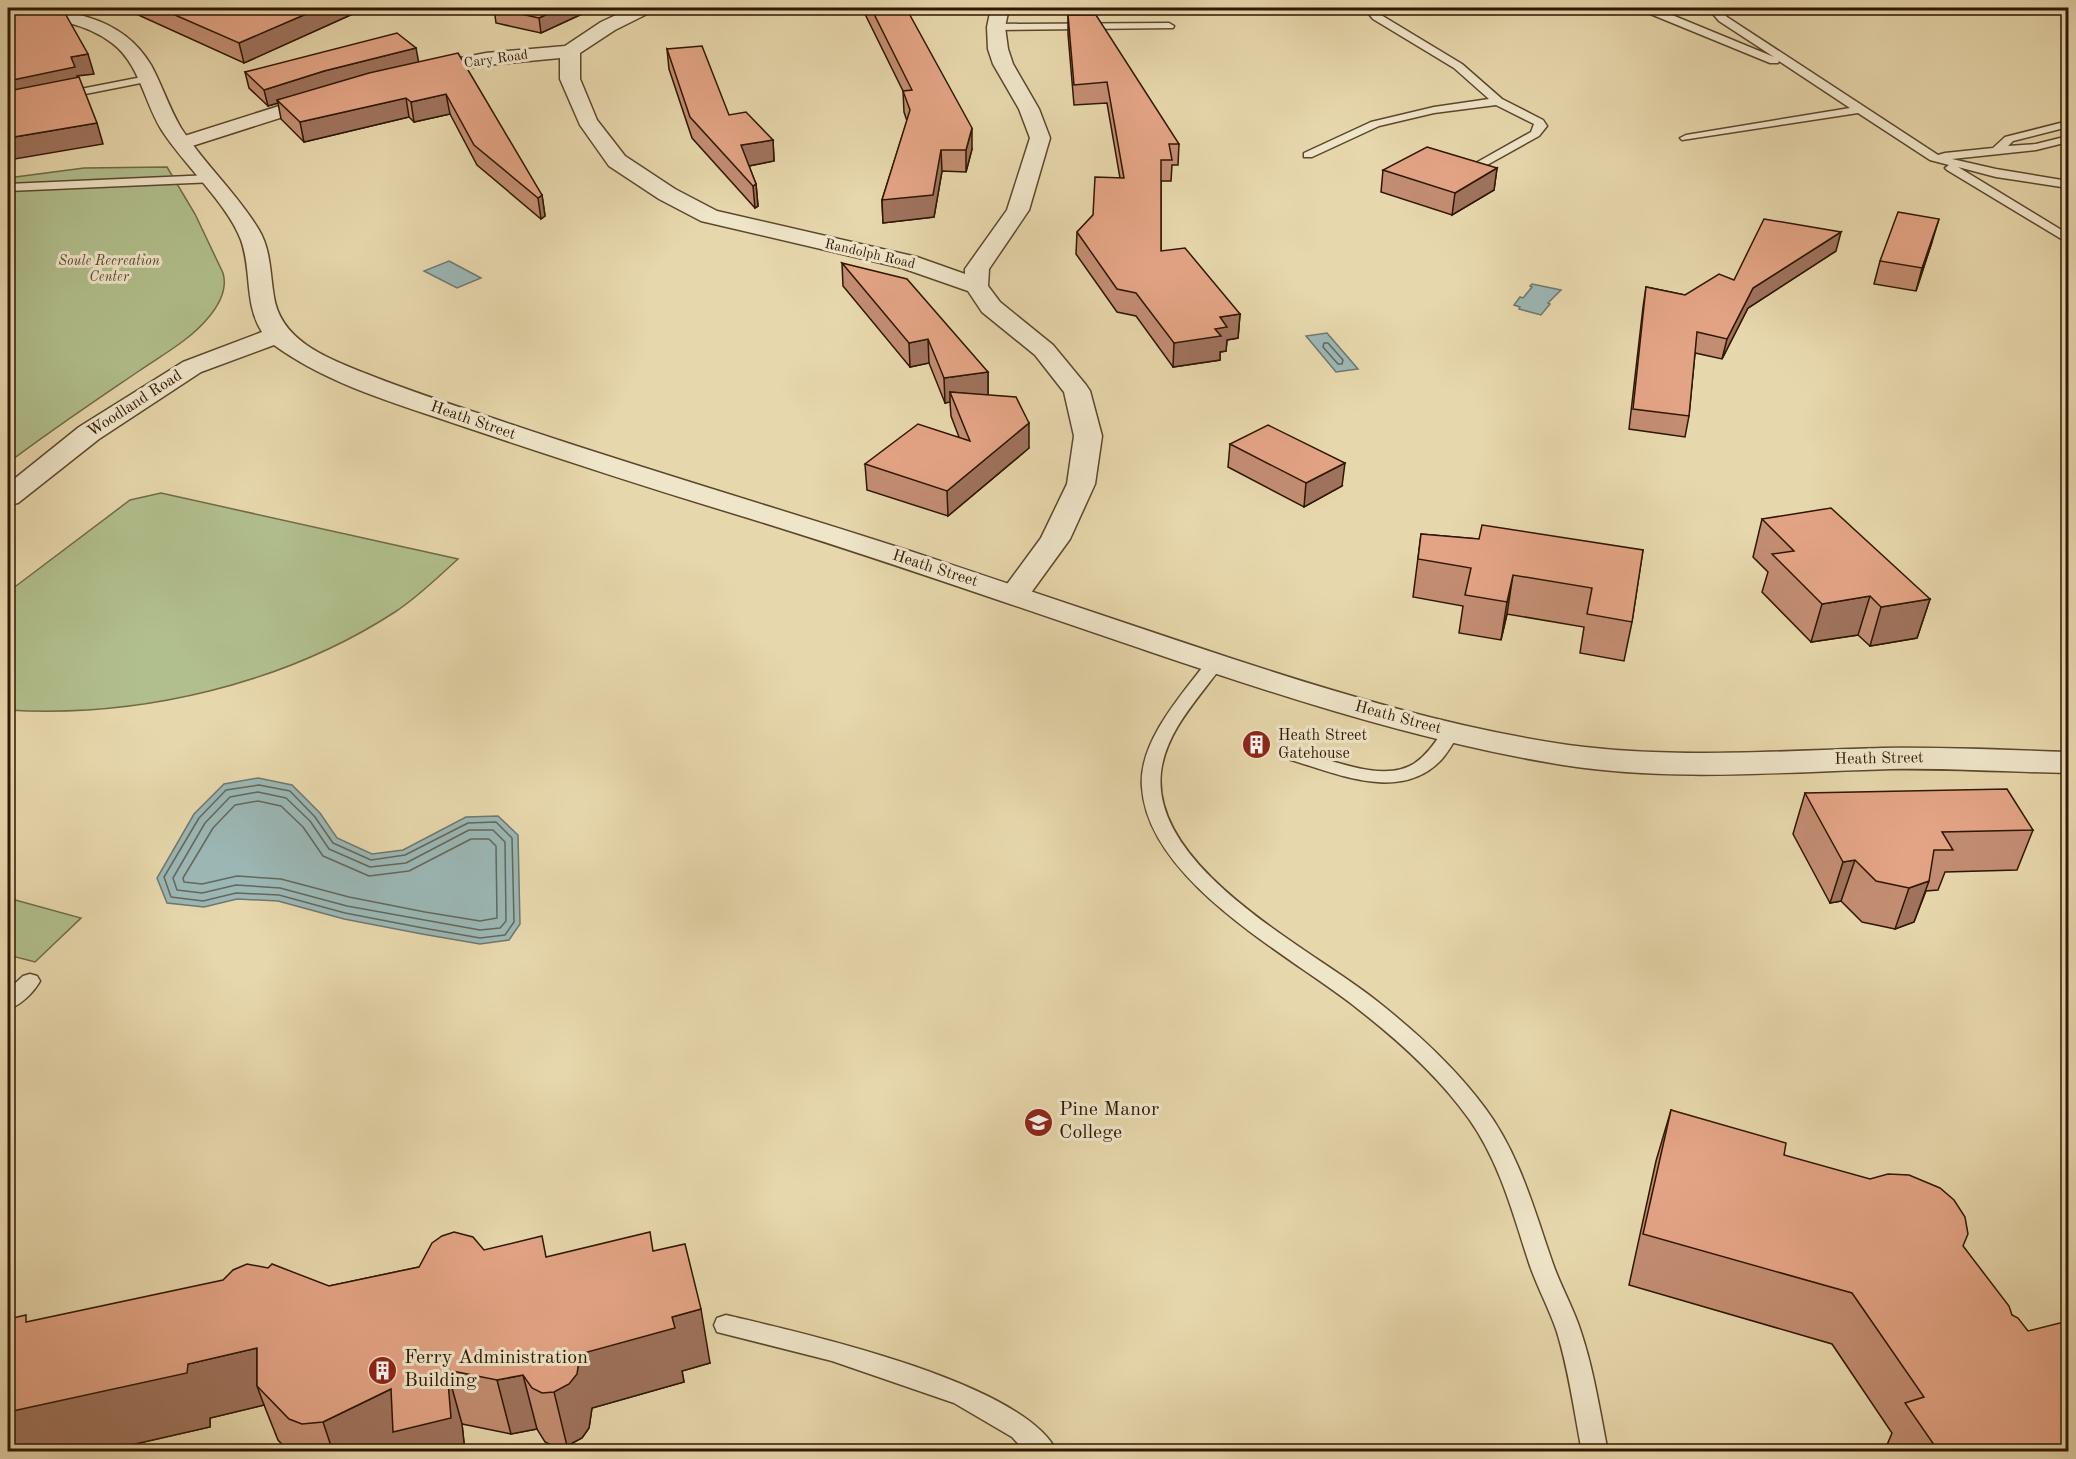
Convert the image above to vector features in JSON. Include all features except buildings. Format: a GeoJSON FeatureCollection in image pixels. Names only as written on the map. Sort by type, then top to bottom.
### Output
{"type":"FeatureCollection","features":[{"type":"Feature","properties":{"kind":"street"},"geometry":{"type":"LineString","coordinates":[[570,51],[608,26],[645,8]]}},
{"type":"Feature","properties":{"kind":"street","name":"Heath Street"},"geometry":{"type":"LineString","coordinates":[[8,9],[45,14],[103,29],[125,43],[133,51],[156,102],[182,143],[212,179],[251,235],[257,258],[262,308],[276,335],[305,355],[356,379],[396,394],[534,442],[1014,595],[1215,663],[1362,710],[1451,732],[1571,756],[1618,760],[1738,762],[1937,758],[2068,763]]}},
{"type":"Feature","properties":{"kind":"street"},"geometry":{"type":"LineString","coordinates":[[998,17],[995,37],[1003,64],[1029,109],[1040,138],[1018,210],[977,269],[976,286],[991,307],[1044,350],[1077,391],[1088,436],[1081,484],[1055,539],[1014,595]]}},
{"type":"Feature","properties":{"kind":"street","name":"Cary Road"},"geometry":{"type":"LineString","coordinates":[[395,78],[486,59],[570,51]]}},
{"type":"Feature","properties":{"kind":"street","name":"Randolph Road"},"geometry":{"type":"LineString","coordinates":[[570,51],[570,80],[587,121],[617,161],[667,194],[709,216],[909,261],[976,286]]}},
{"type":"Feature","properties":{"kind":"street"},"geometry":{"type":"LineString","coordinates":[[182,143],[339,94]]}},
{"type":"Feature","properties":{"kind":"street","name":"Woodland Road"},"geometry":{"type":"LineString","coordinates":[[8,497],[89,433],[183,373],[220,355],[276,335]]}},
{"type":"Feature","properties":{"kind":"lane"},"geometry":{"type":"LineString","coordinates":[[1369,8],[1377,17],[1458,66],[1498,101],[1534,118],[1541,126],[1535,134],[1478,166]]}},
{"type":"Feature","properties":{"kind":"lane"},"geometry":{"type":"LineString","coordinates":[[1650,8],[1652,11],[1685,25],[1807,73]]}},
{"type":"Feature","properties":{"kind":"lane"},"geometry":{"type":"LineString","coordinates":[[1713,8],[1714,20]]}},
{"type":"Feature","properties":{"kind":"lane"},"geometry":{"type":"LineString","coordinates":[[998,17],[1169,26]]}},
{"type":"Feature","properties":{"kind":"lane"},"geometry":{"type":"LineString","coordinates":[[1685,25],[1714,20],[1807,73],[1934,158],[2068,239]]}},
{"type":"Feature","properties":{"kind":"lane"},"geometry":{"type":"LineString","coordinates":[[54,98],[147,79]]}},
{"type":"Feature","properties":{"kind":"lane"},"geometry":{"type":"LineString","coordinates":[[1308,155],[1375,124],[1434,110],[1498,101]]}},
{"type":"Feature","properties":{"kind":"lane"},"geometry":{"type":"LineString","coordinates":[[1686,138],[1861,109]]}},
{"type":"Feature","properties":{"kind":"lane"},"geometry":{"type":"LineString","coordinates":[[1998,149],[2009,139],[2068,124]]}},
{"type":"Feature","properties":{"kind":"lane"},"geometry":{"type":"LineString","coordinates":[[1934,158],[1998,149],[2036,147],[2068,139]]}},
{"type":"Feature","properties":{"kind":"lane"},"geometry":{"type":"LineString","coordinates":[[1934,158],[1996,173],[2068,183]]}},
{"type":"Feature","properties":{"kind":"lane"},"geometry":{"type":"LineString","coordinates":[[8,188],[212,179]]}},
{"type":"Feature","properties":{"kind":"lane"},"geometry":{"type":"LineString","coordinates":[[1215,663],[1182,707],[1164,736],[1153,766],[1151,787],[1162,828],[1174,849],[1214,892],[1364,1002],[1409,1040],[1476,1113],[1494,1140],[1530,1223],[1542,1266],[1569,1332],[1595,1452]]}},
{"type":"Feature","properties":{"kind":"lane"},"geometry":{"type":"LineString","coordinates":[[1297,756],[1370,775],[1398,778],[1418,769],[1435,756],[1451,732]]}},
{"type":"Feature","properties":{"kind":"lane"},"geometry":{"type":"LineString","coordinates":[[8,1002],[30,981]]}},
{"type":"Feature","properties":{"kind":"lane"},"geometry":{"type":"LineString","coordinates":[[726,1325],[832,1350],[963,1395],[1021,1429],[1044,1452]]}},
{"type":"Feature","properties":{"kind":"green space","name":"Soule Recreation Center"},"geometry":{"type":"Polygon","coordinates":[[[167,167],[195,214],[223,273],[224,285],[219,303],[201,326],[184,340],[8,463],[8,178],[84,168],[167,167]]]}},
{"type":"Feature","properties":{"kind":"green space"},"geometry":{"type":"Polygon","coordinates":[[[161,493],[458,559],[395,612],[352,637],[306,659],[259,677],[209,691],[109,708],[58,711],[8,710],[8,592],[130,500],[161,493]]]}},
{"type":"Feature","properties":{"kind":"green space"},"geometry":{"type":"Polygon","coordinates":[[[8,898],[81,918],[35,962],[8,955],[8,898]]]}},
{"type":"Feature","properties":{"kind":"water"},"geometry":{"type":"Polygon","coordinates":[[[449,261],[481,278],[457,288],[424,271],[449,261]]]}},
{"type":"Feature","properties":{"kind":"water"},"geometry":{"type":"Polygon","coordinates":[[[1532,284],[1561,290],[1548,303],[1550,304],[1541,315],[1519,309],[1520,307],[1514,305],[1520,297],[1523,298],[1532,284]]]}},
{"type":"Feature","properties":{"kind":"water"},"geometry":{"type":"Polygon","coordinates":[[[1327,333],[1358,369],[1336,372],[1306,336],[1327,333]]]}},
{"type":"Feature","properties":{"kind":"water"},"geometry":{"type":"Polygon","coordinates":[[[258,778],[292,785],[320,813],[337,838],[372,854],[403,850],[466,817],[498,816],[518,835],[520,924],[509,940],[480,944],[344,919],[278,901],[237,899],[204,907],[167,903],[157,878],[194,814],[224,784],[258,778]]]}},
{"type":"Feature","properties":{"kind":"place","name":"Heath Street Gatehouse"},"geometry":{"type":"Point","coordinates":[1257,745]}},
{"type":"Feature","properties":{"kind":"place","name":"Pine Manor College"},"geometry":{"type":"Point","coordinates":[1038,1122]}},
{"type":"Feature","properties":{"kind":"place","name":"Ferry Administration Building"},"geometry":{"type":"Point","coordinates":[383,1370]}}]}
